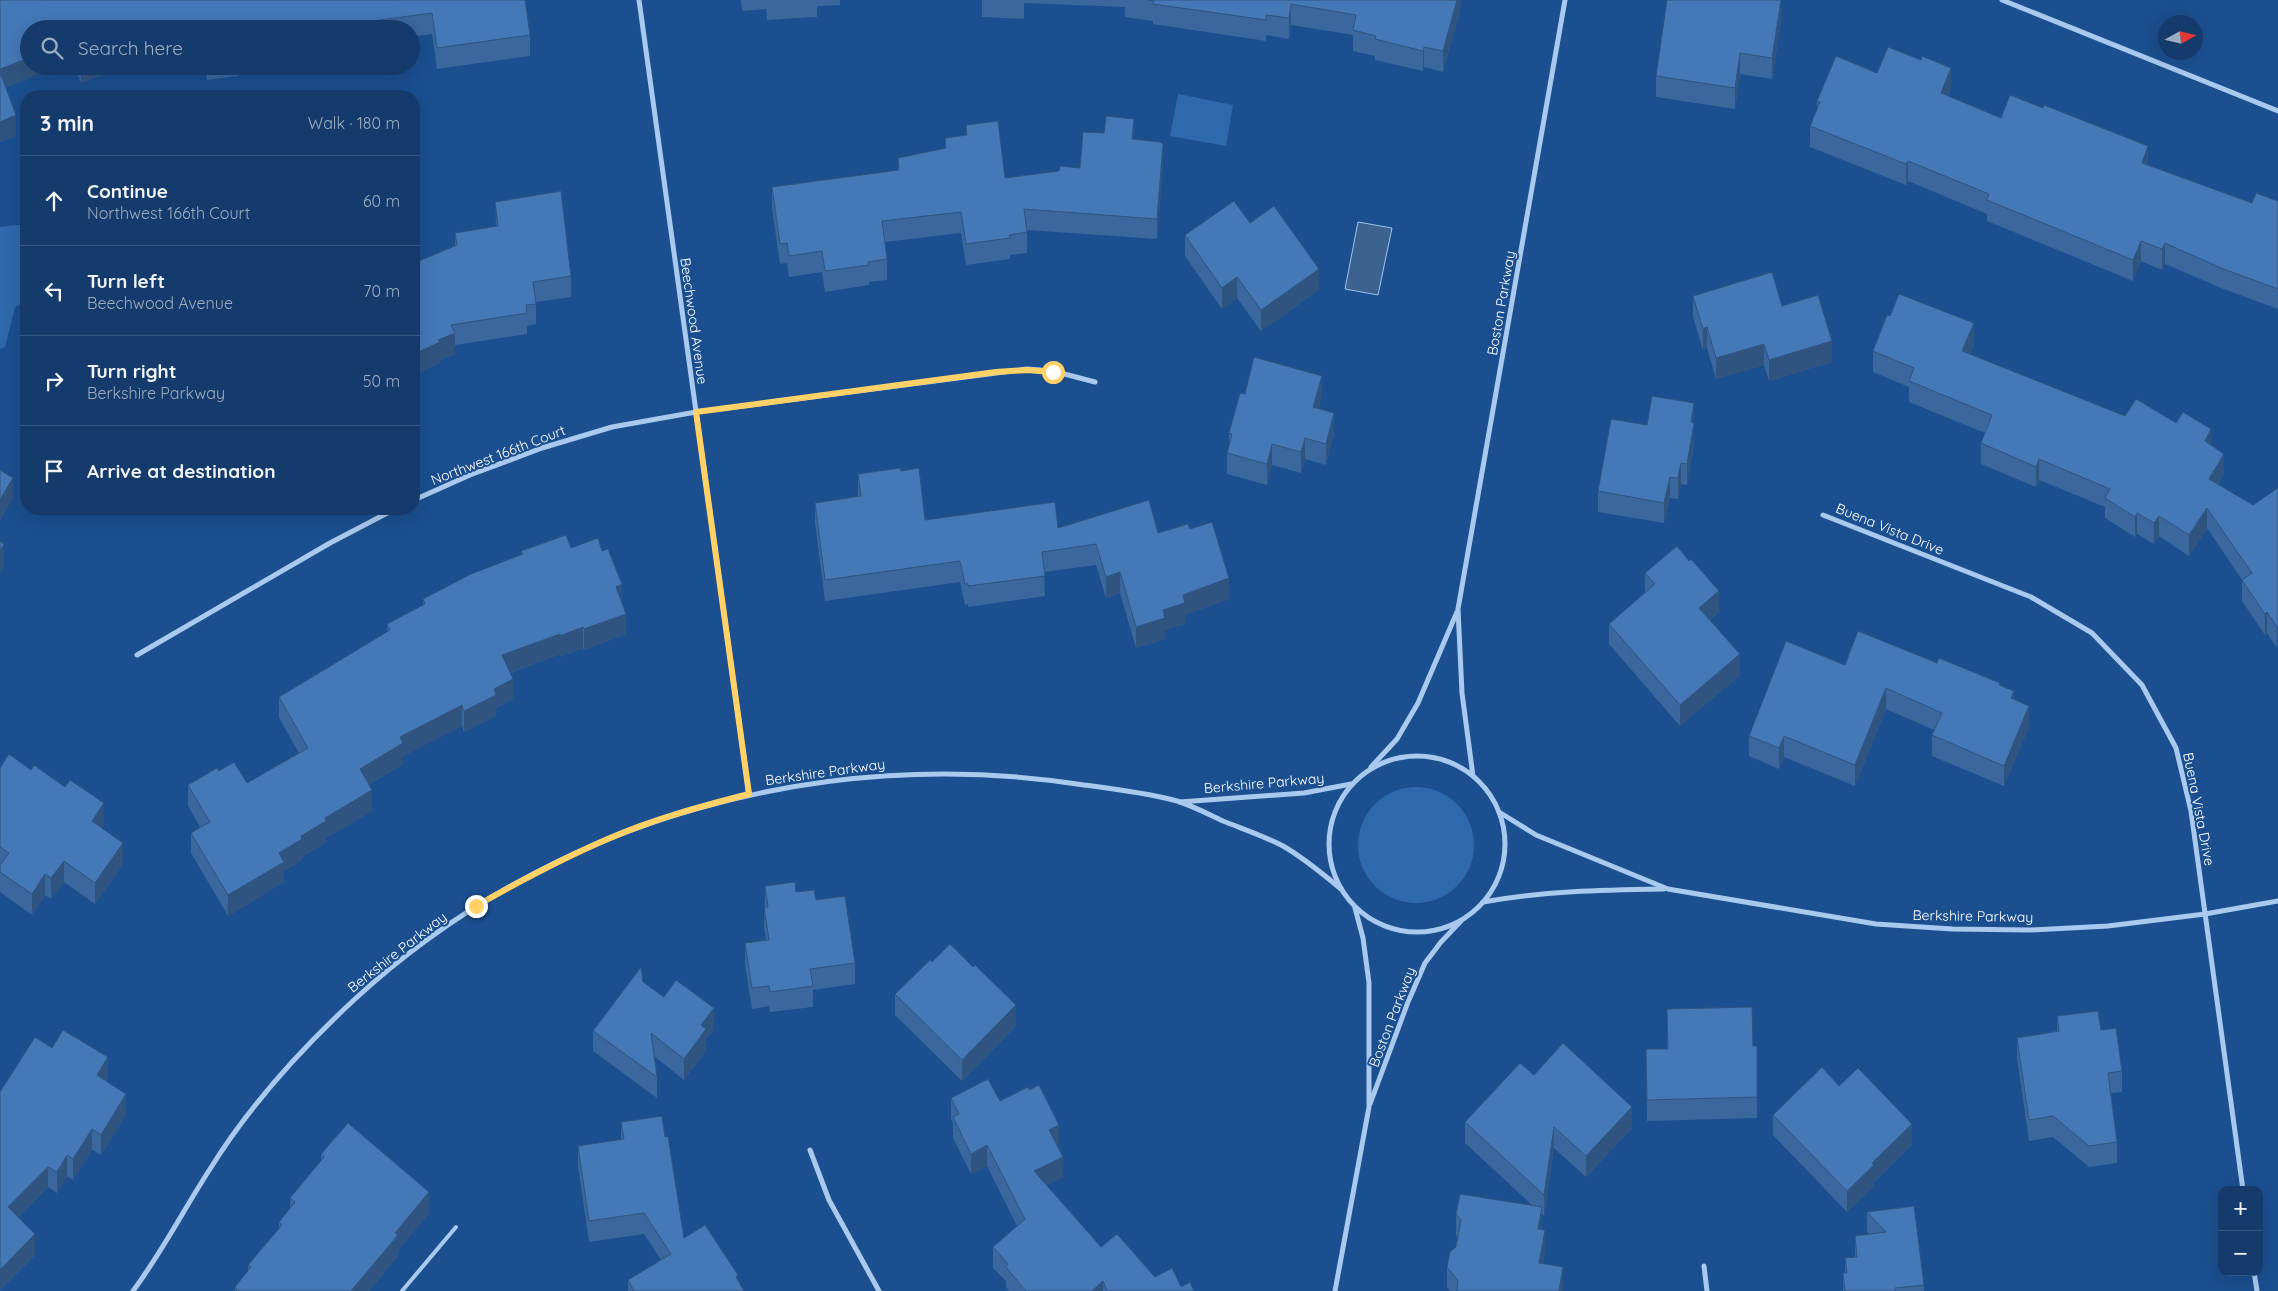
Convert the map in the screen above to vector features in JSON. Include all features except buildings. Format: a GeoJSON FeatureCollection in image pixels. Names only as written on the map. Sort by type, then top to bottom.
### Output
{"type":"FeatureCollection","features":[{"type":"Feature","properties":{"kind":"street","name":"Beechwood Avenue"},"geometry":{"type":"LineString","coordinates":[[639,0],[749,794]]}},
{"type":"Feature","properties":{"kind":"street","name":"Boston Parkway"},"geometry":{"type":"LineString","coordinates":[[1473,776],[1462,693],[1458,609],[1565,0]]}},
{"type":"Feature","properties":{"kind":"street"},"geometry":{"type":"LineString","coordinates":[[2002,0],[2278,111]]}},
{"type":"Feature","properties":{"kind":"street","name":"Northwest 166th Court"},"geometry":{"type":"LineString","coordinates":[[420,497],[470,475],[542,448],[612,427],[696,412],[1027,370],[1053,372],[1095,382]]}},
{"type":"Feature","properties":{"kind":"street"},"geometry":{"type":"LineString","coordinates":[[137,655],[330,542],[383,515]]}},
{"type":"Feature","properties":{"kind":"street","name":"Buena Vista Drive"},"geometry":{"type":"LineString","coordinates":[[1823,515],[2031,597],[2092,633],[2142,685],[2176,748],[2191,811],[2242,1186]]}},
{"type":"Feature","properties":{"kind":"street","name":"Boston Parkway"},"geometry":{"type":"LineString","coordinates":[[1369,769],[1397,739],[1418,703],[1458,609]]}},
{"type":"Feature","properties":{"kind":"street"},"geometry":{"type":"LineString","coordinates":[[1411,755],[1433,757],[1455,764],[1473,776],[1488,792],[1499,812],[1504,836],[1503,860],[1496,882],[1482,902],[1465,918],[1443,928],[1420,932],[1396,930],[1373,921],[1355,907],[1341,889],[1332,869],[1328,846],[1330,824],[1338,803],[1351,784],[1369,769],[1389,760],[1411,755]]}},
{"type":"Feature","properties":{"kind":"street","name":"Berkshire Parkway"},"geometry":{"type":"LineString","coordinates":[[133,1291],[175,1227],[211,1166],[253,1109],[302,1052],[342,1012],[413,950],[476,906],[542,869],[610,838],[662,819],[749,794],[823,780],[898,774],[973,773],[1050,779],[1179,802],[1282,846],[1313,866],[1341,889]]}},
{"type":"Feature","properties":{"kind":"street","name":"Berkshire Parkway"},"geometry":{"type":"LineString","coordinates":[[1179,802],[1304,793],[1351,784]]}},
{"type":"Feature","properties":{"kind":"street","name":"Berkshire Parkway"},"geometry":{"type":"LineString","coordinates":[[1499,812],[1536,835],[1563,848],[1668,889]]}},
{"type":"Feature","properties":{"kind":"street","name":"Berkshire Parkway"},"geometry":{"type":"LineString","coordinates":[[1482,902],[1526,894],[1565,891],[1668,889],[1876,924],[1952,929],[2030,930],[2108,926],[2205,914],[2278,901]]}},
{"type":"Feature","properties":{"kind":"street","name":"Boston Parkway"},"geometry":{"type":"LineString","coordinates":[[1335,1291],[1369,1107],[1369,983],[1363,938],[1355,907]]}},
{"type":"Feature","properties":{"kind":"street","name":"Boston Parkway"},"geometry":{"type":"LineString","coordinates":[[1369,1107],[1425,963],[1465,918]]}},
{"type":"Feature","properties":{"kind":"street"},"geometry":{"type":"LineString","coordinates":[[810,1150],[829,1200],[879,1291]]}},
{"type":"Feature","properties":{"kind":"street"},"geometry":{"type":"LineString","coordinates":[[1704,1266],[1707,1291]]}},
{"type":"Feature","properties":{"kind":"street"},"geometry":{"type":"LineString","coordinates":[[2255,1276],[2257,1291]]}},
{"type":"Feature","properties":{"kind":"lane"},"geometry":{"type":"LineString","coordinates":[[402,1291],[456,1227]]}},
{"type":"Feature","properties":{"kind":"shaded area"},"geometry":{"type":"Polygon","coordinates":[[[1178,94],[1233,105],[1226,146],[1170,136],[1178,94]]]}},
{"type":"Feature","properties":{"kind":"shaded area"},"geometry":{"type":"Polygon","coordinates":[[[1358,222],[1392,228],[1378,295],[1345,289],[1358,222]]]}},
{"type":"Feature","properties":{"kind":"shaded area"},"geometry":{"type":"Polygon","coordinates":[[[20,225],[20,304],[15,307],[5,347],[0,349],[0,227],[20,225]]]}},
{"type":"Feature","properties":{"kind":"shaded area"},"geometry":{"type":"Polygon","coordinates":[[[1416,787],[1438,791],[1457,804],[1470,823],[1474,845],[1470,867],[1457,886],[1438,899],[1416,903],[1394,899],[1375,886],[1362,867],[1358,845],[1362,823],[1375,804],[1394,791],[1416,787]]]}},
{"type":"Feature","properties":{"kind":"route"},"geometry":{"type":"LineString","coordinates":[[476,906],[542,869],[610,838],[679,812],[749,794],[696,412],[996,372],[1027,370],[1053,372]]}}]}
